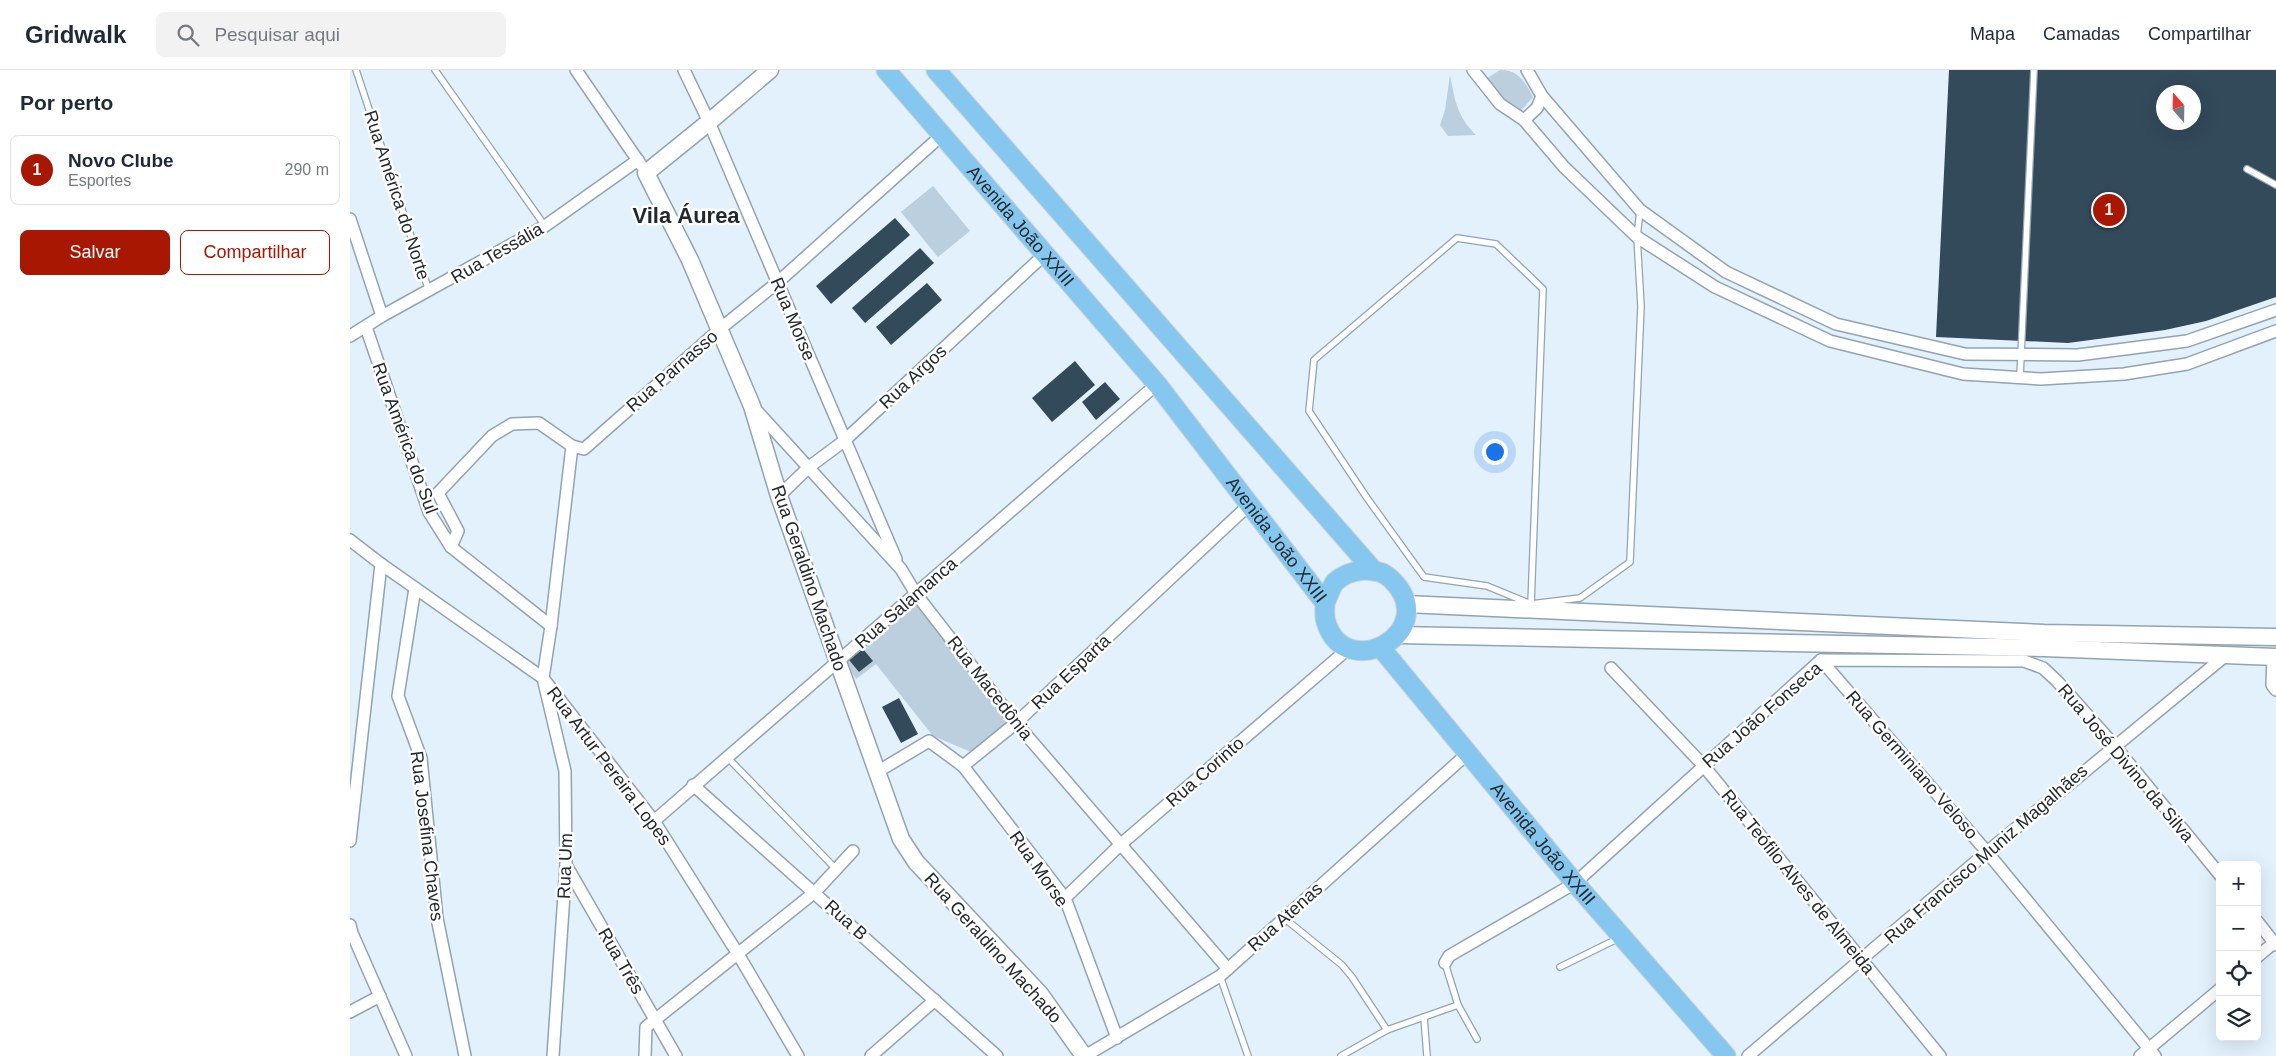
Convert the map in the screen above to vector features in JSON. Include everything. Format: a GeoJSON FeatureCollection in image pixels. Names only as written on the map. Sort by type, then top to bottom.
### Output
{"type":"FeatureCollection","features":[{"type":"Feature","properties":{"kind":"main road","name":"Avenida João XXIII"},"geometry":{"type":"LineString","coordinates":[[886,70],[1157,384],[1325,603],[1326,621],[1334,637],[1349,648]]}},
{"type":"Feature","properties":{"kind":"main road"},"geometry":{"type":"LineString","coordinates":[[936,70],[1374,571]]}},
{"type":"Feature","properties":{"kind":"main road"},"geometry":{"type":"LineString","coordinates":[[1325,603],[1334,583],[1353,572],[1374,571],[1389,577],[1400,589],[1406,604],[1406,618],[1398,635],[1380,648],[1364,652],[1349,648]]}},
{"type":"Feature","properties":{"kind":"main road","name":"Avenida João XXIII"},"geometry":{"type":"LineString","coordinates":[[1380,648],[1574,883],[1726,1056]]}},
{"type":"Feature","properties":{"kind":"street","name":"Rua Geraldino Machado"},"geometry":{"type":"LineString","coordinates":[[576,70],[642,166],[690,260],[720,328],[752,406],[779,496],[901,839],[916,862],[1040,994],[1085,1056]]}},
{"type":"Feature","properties":{"kind":"street","name":"Rua Morse"},"geometry":{"type":"LineString","coordinates":[[684,70],[709,122],[844,441],[901,569]]}},
{"type":"Feature","properties":{"kind":"street","name":"Rua Tessália"},"geometry":{"type":"LineString","coordinates":[[350,336],[382,316],[545,226],[642,166],[709,122],[770,70]]}},
{"type":"Feature","properties":{"kind":"street"},"geometry":{"type":"LineString","coordinates":[[1527,70],[1542,96],[1640,210],[1726,272],[1836,324],[1965,354],[2078,355],[2187,341],[2276,310]]}},
{"type":"Feature","properties":{"kind":"street"},"geometry":{"type":"LineString","coordinates":[[1478,72],[1500,104],[1524,120],[1564,167],[1636,237],[1715,287],[1830,341],[1962,374],[2041,379],[2124,374],[2187,364],[2276,330]]}},
{"type":"Feature","properties":{"kind":"street"},"geometry":{"type":"LineString","coordinates":[[1524,120],[1537,108],[1542,96]]}},
{"type":"Feature","properties":{"kind":"street","name":"Rua Parnasso"},"geometry":{"type":"LineString","coordinates":[[572,446],[584,449],[720,328],[778,282],[942,135]]}},
{"type":"Feature","properties":{"kind":"street"},"geometry":{"type":"LineString","coordinates":[[350,219],[382,316]]}},
{"type":"Feature","properties":{"kind":"street","name":"Rua Argos"},"geometry":{"type":"LineString","coordinates":[[779,496],[809,467],[844,441],[1044,254]]}},
{"type":"Feature","properties":{"kind":"street"},"geometry":{"type":"LineString","coordinates":[[1830,341],[1836,324]]}},
{"type":"Feature","properties":{"kind":"street","name":"Rua América do Sul"},"geometry":{"type":"LineString","coordinates":[[366,327],[429,512],[451,547],[551,626]]}},
{"type":"Feature","properties":{"kind":"street","name":"Rua Salamanca"},"geometry":{"type":"LineString","coordinates":[[654,821],[693,785],[838,662],[1157,384]]}},
{"type":"Feature","properties":{"kind":"street","name":"Rua Macedônia"},"geometry":{"type":"LineString","coordinates":[[752,406],[901,569],[916,594],[1016,723],[1120,845],[1224,972]]}},
{"type":"Feature","properties":{"kind":"street"},"geometry":{"type":"LineString","coordinates":[[451,547],[458,531],[438,493],[492,436],[512,424],[539,423],[572,446],[543,678]]}},
{"type":"Feature","properties":{"kind":"street","name":"Rua Esparta"},"geometry":{"type":"LineString","coordinates":[[963,766],[1016,723],[1250,504]]}},
{"type":"Feature","properties":{"kind":"street","name":"Rua Artur Pereira Lopes"},"geometry":{"type":"LineString","coordinates":[[350,540],[543,678],[654,821],[738,954],[798,1056]]}},
{"type":"Feature","properties":{"kind":"street"},"geometry":{"type":"LineString","coordinates":[[350,841],[381,564]]}},
{"type":"Feature","properties":{"kind":"street","name":"Rua Josefina Chaves"},"geometry":{"type":"LineString","coordinates":[[415,588],[398,696],[421,758],[437,918],[465,1056]]}},
{"type":"Feature","properties":{"kind":"street"},"geometry":{"type":"LineString","coordinates":[[1406,604],[2044,633],[2276,637]]}},
{"type":"Feature","properties":{"kind":"street"},"geometry":{"type":"LineString","coordinates":[[1398,635],[2034,648],[2225,656],[2275,656],[2272,686],[2276,690]]}},
{"type":"Feature","properties":{"kind":"street","name":"Rua Corinto"},"geometry":{"type":"LineString","coordinates":[[1064,898],[1120,845],[1349,648]]}},
{"type":"Feature","properties":{"kind":"street","name":"Rua Francisco Muniz Magalhães"},"geometry":{"type":"LineString","coordinates":[[1748,1056],[2114,745],[2225,656]]}},
{"type":"Feature","properties":{"kind":"street","name":"Rua João Fonseca"},"geometry":{"type":"LineString","coordinates":[[1445,963],[1449,956],[1574,883],[1821,660],[2024,661]]}},
{"type":"Feature","properties":{"kind":"street","name":"Rua Germiniano Veloso"},"geometry":{"type":"LineString","coordinates":[[1821,660],[1987,852],[2148,1053]]}},
{"type":"Feature","properties":{"kind":"street","name":"Rua José Divino da Silva"},"geometry":{"type":"LineString","coordinates":[[2024,661],[2043,668],[2114,745],[2216,870]]}},
{"type":"Feature","properties":{"kind":"street","name":"Rua Teófilo Alves de Almeida"},"geometry":{"type":"LineString","coordinates":[[1611,668],[1703,765],[1940,1056]]}},
{"type":"Feature","properties":{"kind":"street","name":"Rua Um"},"geometry":{"type":"LineString","coordinates":[[543,678],[565,771],[566,865],[553,1056]]}},
{"type":"Feature","properties":{"kind":"street"},"geometry":{"type":"LineString","coordinates":[[877,772],[929,741],[963,766]]}},
{"type":"Feature","properties":{"kind":"street","name":"Rua Atenas"},"geometry":{"type":"LineString","coordinates":[[1085,1056],[1224,972],[1467,754]]}},
{"type":"Feature","properties":{"kind":"street","name":"Rua Morse"},"geometry":{"type":"LineString","coordinates":[[963,766],[1064,898],[1117,1038]]}},
{"type":"Feature","properties":{"kind":"street","name":"Rua B"},"geometry":{"type":"LineString","coordinates":[[693,785],[816,892],[997,1056]]}},
{"type":"Feature","properties":{"kind":"street"},"geometry":{"type":"LineString","coordinates":[[645,1056],[646,1027],[816,892],[853,851]]}},
{"type":"Feature","properties":{"kind":"street","name":"Rua Três"},"geometry":{"type":"LineString","coordinates":[[566,865],[676,1056]]}},
{"type":"Feature","properties":{"kind":"street"},"geometry":{"type":"LineString","coordinates":[[350,924],[406,1056]]}},
{"type":"Feature","properties":{"kind":"street"},"geometry":{"type":"LineString","coordinates":[[2261,926],[2275,943],[2261,954]]}},
{"type":"Feature","properties":{"kind":"street"},"geometry":{"type":"LineString","coordinates":[[2148,1053],[2216,993]]}},
{"type":"Feature","properties":{"kind":"street"},"geometry":{"type":"LineString","coordinates":[[350,1012],[380,996]]}},
{"type":"Feature","properties":{"kind":"street"},"geometry":{"type":"LineString","coordinates":[[871,1056],[935,1000]]}},
{"type":"Feature","properties":{"kind":"lane","name":"Rua América do Norte"},"geometry":{"type":"LineString","coordinates":[[356,70],[429,291]]}},
{"type":"Feature","properties":{"kind":"lane"},"geometry":{"type":"LineString","coordinates":[[436,70],[545,226]]}},
{"type":"Feature","properties":{"kind":"lane"},"geometry":{"type":"LineString","coordinates":[[2020,377],[2034,70]]}},
{"type":"Feature","properties":{"kind":"lane"},"geometry":{"type":"LineString","coordinates":[[2247,169],[2276,185]]}},
{"type":"Feature","properties":{"kind":"lane"},"geometry":{"type":"LineString","coordinates":[[1531,604],[1543,289],[1496,244],[1458,238],[1314,360],[1309,411],[1367,498],[1424,577],[1487,586],[1531,604],[1580,598],[1630,562],[1641,306],[1636,237],[1640,210]]}},
{"type":"Feature","properties":{"kind":"lane","name":"Rua B"},"geometry":{"type":"LineString","coordinates":[[728,757],[836,870]]}},
{"type":"Feature","properties":{"kind":"lane"},"geometry":{"type":"LineString","coordinates":[[1284,918],[1342,965],[1352,976],[1387,1030]]}},
{"type":"Feature","properties":{"kind":"lane"},"geometry":{"type":"LineString","coordinates":[[1560,968],[1620,937]]}},
{"type":"Feature","properties":{"kind":"lane"},"geometry":{"type":"LineString","coordinates":[[1445,963],[1458,1005],[1477,1039]]}},
{"type":"Feature","properties":{"kind":"lane"},"geometry":{"type":"LineString","coordinates":[[1224,972],[1248,1056]]}},
{"type":"Feature","properties":{"kind":"lane"},"geometry":{"type":"LineString","coordinates":[[1341,1056],[1387,1030],[1458,1005]]}},
{"type":"Feature","properties":{"kind":"lane"},"geometry":{"type":"LineString","coordinates":[[1424,1017],[1427,1056]]}},
{"type":"Feature","properties":{"kind":"shaded area"},"geometry":{"type":"Polygon","coordinates":[[[1500,70],[1512,72],[1521,78],[1533,97],[1521,111],[1501,101],[1486,79],[1500,70]]]}},
{"type":"Feature","properties":{"kind":"shaded area"},"geometry":{"type":"Polygon","coordinates":[[[1450,75],[1461,115],[1476,135],[1448,136],[1440,125],[1445,110],[1450,75]]]}},
{"type":"Feature","properties":{"kind":"shaded area"},"geometry":{"type":"Polygon","coordinates":[[[933,186],[970,231],[938,257],[901,212],[933,186]]]}},
{"type":"Feature","properties":{"kind":"shaded area"},"geometry":{"type":"Polygon","coordinates":[[[913,600],[1010,722],[971,752],[933,736],[876,664],[856,679],[845,661],[913,600]]]}},
{"type":"Feature","properties":{"kind":"building"},"geometry":{"type":"Polygon","coordinates":[[[1949,70],[2276,70],[2276,297],[2206,321],[2165,330],[2068,343],[1936,337],[1949,70]]]}},
{"type":"Feature","properties":{"kind":"building"},"geometry":{"type":"Polygon","coordinates":[[[895,218],[910,235],[831,304],[816,286],[895,218]]]}},
{"type":"Feature","properties":{"kind":"building"},"geometry":{"type":"Polygon","coordinates":[[[920,248],[934,263],[865,323],[852,308],[920,248]]]}},
{"type":"Feature","properties":{"kind":"building"},"geometry":{"type":"Polygon","coordinates":[[[927,283],[942,300],[891,345],[876,327],[927,283]]]}},
{"type":"Feature","properties":{"kind":"building"},"geometry":{"type":"Polygon","coordinates":[[[1075,361],[1095,385],[1052,422],[1032,398],[1075,361]]]}},
{"type":"Feature","properties":{"kind":"building"},"geometry":{"type":"Polygon","coordinates":[[[1105,382],[1120,399],[1096,420],[1082,402],[1105,382]]]}},
{"type":"Feature","properties":{"kind":"building"},"geometry":{"type":"Polygon","coordinates":[[[863,649],[873,661],[859,672],[849,660],[863,649]]]}},
{"type":"Feature","properties":{"kind":"building"},"geometry":{"type":"Polygon","coordinates":[[[899,698],[918,734],[901,743],[882,707],[899,698]]]}},
{"type":"Feature","properties":{"kind":"place","name":"Novo Clube"},"geometry":{"type":"Point","coordinates":[2109,210]}},
{"type":"Feature","properties":{"kind":"district","name":"Vila Áurea"},"geometry":{"type":"Point","coordinates":[686,215]}}]}
